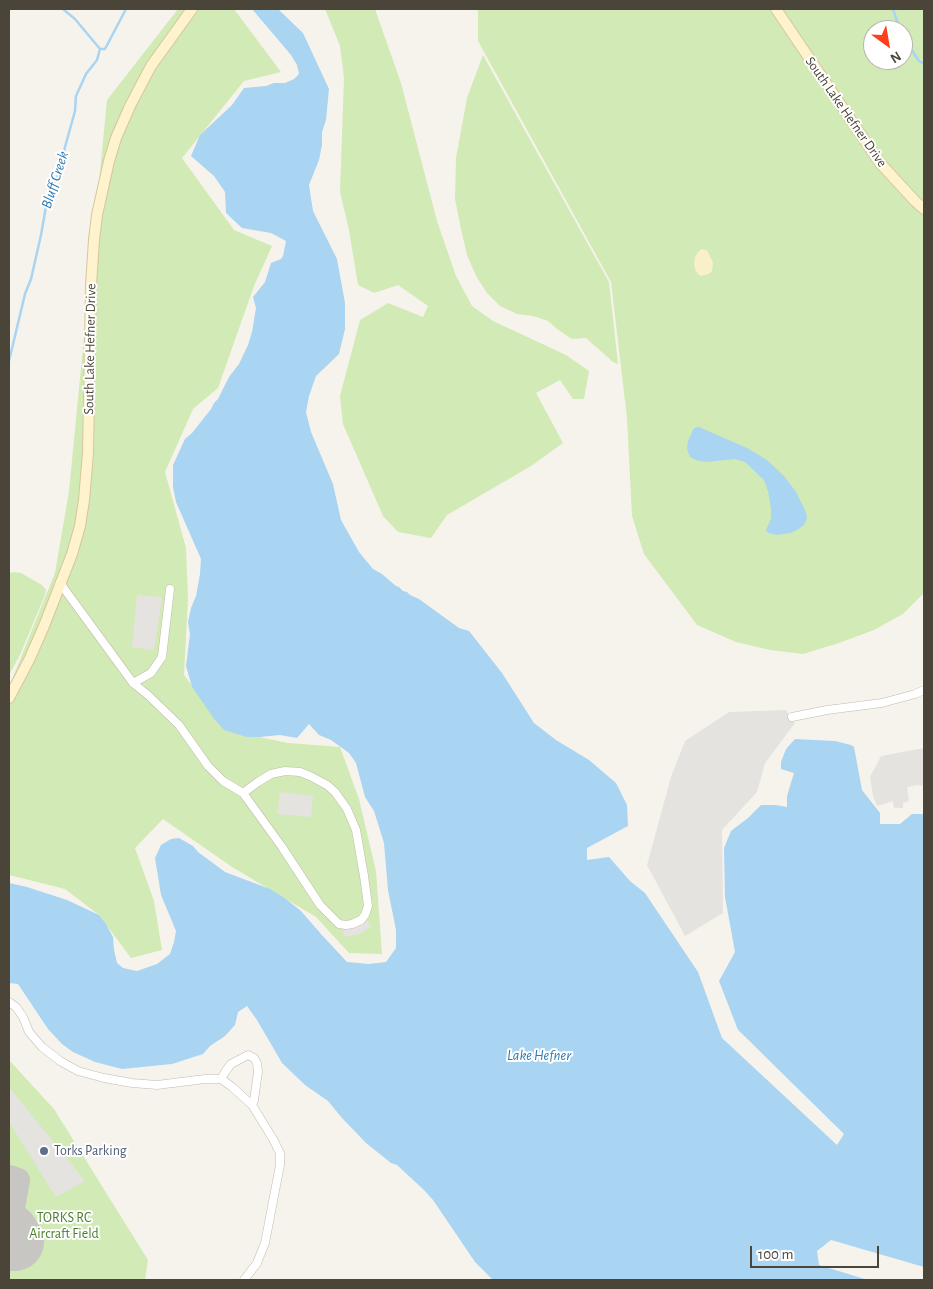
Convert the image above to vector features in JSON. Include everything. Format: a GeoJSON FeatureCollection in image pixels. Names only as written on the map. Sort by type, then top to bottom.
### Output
{"type":"FeatureCollection","features":[{"type":"Feature","properties":{"kind":"street","name":"South Lake Hefner Drive"},"geometry":{"type":"LineString","coordinates":[[9,698],[44,626],[72,554],[80,526],[88,453],[91,285],[94,240],[102,189],[109,161],[116,138],[130,106],[151,66],[192,9]]}},
{"type":"Feature","properties":{"kind":"street","name":"South Lake Hefner Drive"},"geometry":{"type":"LineString","coordinates":[[776,9],[880,163],[915,202],[924,209]]}},
{"type":"Feature","properties":{"kind":"street"},"geometry":{"type":"LineString","coordinates":[[60,583],[133,683],[179,725],[208,766],[223,781],[242,793],[282,847],[320,904],[339,924],[352,924],[361,920],[368,906],[356,830],[347,808],[335,792],[310,776],[300,772],[285,771],[271,774],[242,793]]}},
{"type":"Feature","properties":{"kind":"street"},"geometry":{"type":"LineString","coordinates":[[133,683],[150,673],[162,657],[170,589]]}},
{"type":"Feature","properties":{"kind":"street"},"geometry":{"type":"LineString","coordinates":[[792,717],[882,703],[924,690]]}},
{"type":"Feature","properties":{"kind":"street"},"geometry":{"type":"LineString","coordinates":[[9,1002],[16,1007],[23,1017],[29,1032],[42,1047],[78,1071],[132,1083],[157,1085],[221,1079],[252,1105],[273,1138],[280,1153],[280,1165],[265,1243],[257,1263],[244,1280]]}},
{"type":"Feature","properties":{"kind":"street"},"geometry":{"type":"LineString","coordinates":[[221,1079],[231,1064],[248,1055],[254,1058],[257,1063],[258,1072],[252,1105]]}},
{"type":"Feature","properties":{"kind":"green space"},"geometry":{"type":"Polygon","coordinates":[[[178,9],[234,9],[281,72],[244,81],[182,158],[234,230],[272,246],[254,286],[218,388],[193,409],[165,472],[186,548],[188,598],[184,675],[225,730],[288,743],[340,747],[359,799],[376,871],[382,954],[349,953],[316,917],[232,867],[163,819],[135,848],[154,901],[162,950],[131,958],[99,915],[65,889],[9,875],[9,687],[55,573],[69,491],[107,100],[178,9]]]}},
{"type":"Feature","properties":{"kind":"green space"},"geometry":{"type":"Polygon","coordinates":[[[325,9],[376,9],[401,83],[437,221],[456,276],[472,306],[493,321],[566,355],[589,371],[584,399],[573,399],[560,380],[536,393],[563,443],[531,466],[447,515],[431,538],[398,532],[383,516],[343,424],[340,396],[360,320],[388,303],[423,317],[428,306],[398,285],[374,293],[358,285],[349,230],[340,192],[344,78],[340,46],[325,9]]]}},
{"type":"Feature","properties":{"kind":"green space"},"geometry":{"type":"Polygon","coordinates":[[[478,9],[924,9],[924,593],[903,614],[874,630],[803,654],[770,650],[736,642],[697,625],[644,554],[632,516],[627,418],[611,282],[478,41],[478,9]]]}},
{"type":"Feature","properties":{"kind":"green space"},"geometry":{"type":"Polygon","coordinates":[[[483,55],[609,282],[618,364],[613,362],[586,338],[572,339],[548,321],[533,316],[517,314],[500,306],[487,293],[476,276],[467,255],[455,199],[456,158],[467,98],[483,55]]]}},
{"type":"Feature","properties":{"kind":"green space"},"geometry":{"type":"Polygon","coordinates":[[[9,573],[21,573],[42,585],[46,590],[20,655],[9,675],[9,573]]]}},
{"type":"Feature","properties":{"kind":"green space","name":"TORKS RC Aircraft Field"},"geometry":{"type":"Polygon","coordinates":[[[9,1060],[54,1109],[148,1260],[145,1280],[9,1280],[9,1060]]]}},
{"type":"Feature","properties":{"kind":"sand"},"geometry":{"type":"Polygon","coordinates":[[[702,249],[708,252],[713,263],[712,271],[701,276],[695,269],[694,263],[695,257],[702,249]]]}},
{"type":"Feature","properties":{"kind":"shaded area"},"geometry":{"type":"Polygon","coordinates":[[[137,595],[162,597],[154,650],[132,647],[137,595]]]}},
{"type":"Feature","properties":{"kind":"shaded area"},"geometry":{"type":"Polygon","coordinates":[[[786,710],[795,723],[765,763],[757,792],[722,830],[723,913],[685,936],[647,865],[671,777],[685,741],[729,712],[786,710]]]}},
{"type":"Feature","properties":{"kind":"shaded area"},"geometry":{"type":"Polygon","coordinates":[[[924,748],[924,786],[907,787],[909,801],[903,803],[903,808],[894,808],[893,801],[877,806],[873,796],[870,777],[881,756],[924,748]]]}},
{"type":"Feature","properties":{"kind":"shaded area"},"geometry":{"type":"Polygon","coordinates":[[[280,792],[313,796],[311,817],[277,814],[280,792]]]}},
{"type":"Feature","properties":{"kind":"shaded area"},"geometry":{"type":"Polygon","coordinates":[[[367,920],[371,926],[360,934],[344,937],[343,929],[360,926],[367,920]]]}},
{"type":"Feature","properties":{"kind":"shaded area","name":"Torks Parking"},"geometry":{"type":"Polygon","coordinates":[[[9,1087],[85,1181],[56,1197],[9,1122],[9,1087]]]}},
{"type":"Feature","properties":{"kind":"water","name":"Lake Hefner"},"geometry":{"type":"Polygon","coordinates":[[[252,9],[278,9],[303,33],[329,89],[319,160],[309,185],[313,211],[337,259],[345,303],[345,329],[339,354],[316,376],[306,412],[311,432],[333,484],[341,520],[359,552],[373,569],[459,628],[469,631],[502,673],[534,723],[556,740],[589,760],[616,783],[627,805],[628,826],[587,848],[587,860],[609,857],[630,881],[645,893],[698,972],[722,1038],[837,1145],[844,1134],[738,1030],[719,981],[735,952],[725,897],[724,848],[731,831],[761,805],[787,807],[787,796],[794,773],[781,769],[781,762],[786,749],[795,739],[835,741],[854,747],[862,790],[880,813],[880,824],[900,824],[912,814],[924,814],[924,1267],[831,1240],[817,1251],[819,1265],[868,1280],[493,1280],[475,1262],[433,1200],[424,1190],[397,1165],[391,1163],[366,1143],[328,1101],[305,1085],[282,1063],[247,1006],[238,1012],[235,1025],[225,1036],[210,1046],[203,1054],[172,1064],[122,1069],[95,1062],[73,1052],[62,1044],[48,1029],[18,984],[9,983],[9,883],[67,900],[99,915],[113,937],[117,963],[123,968],[137,971],[157,964],[170,954],[176,931],[161,895],[155,858],[161,845],[171,839],[179,838],[193,846],[198,852],[225,872],[270,889],[286,899],[301,911],[347,962],[369,964],[386,962],[396,948],[396,930],[388,890],[384,843],[374,811],[365,797],[356,763],[349,753],[331,740],[319,735],[309,724],[297,738],[280,735],[247,737],[224,730],[192,687],[186,666],[190,634],[188,622],[196,596],[201,559],[176,502],[173,487],[173,465],[185,439],[211,409],[229,377],[239,364],[252,332],[256,308],[253,297],[265,282],[271,263],[281,259],[283,256],[286,241],[271,233],[242,228],[226,213],[225,192],[214,176],[191,156],[200,135],[232,105],[244,88],[285,83],[294,79],[299,74],[297,65],[291,55],[252,9]]]}},
{"type":"Feature","properties":{"kind":"water"},"geometry":{"type":"Polygon","coordinates":[[[699,427],[747,448],[767,460],[784,476],[796,492],[806,512],[807,518],[804,525],[790,533],[777,535],[768,533],[766,530],[771,519],[771,508],[764,480],[745,462],[735,459],[706,462],[690,457],[687,449],[688,441],[694,428],[699,427]]]}},
{"type":"Feature","properties":{"kind":"pier"},"geometry":{"type":"Polygon","coordinates":[[[735,1027],[843,1134],[838,1139],[841,1134],[735,1027]]]}},
{"type":"Feature","properties":{"kind":"waterway","name":"Bluff Creek"},"geometry":{"type":"LineString","coordinates":[[9,361],[25,294],[31,279],[48,195],[61,171],[65,147],[75,111],[76,96],[86,74],[97,60],[100,49],[105,49],[126,9]]}},
{"type":"Feature","properties":{"kind":"waterway"},"geometry":{"type":"LineString","coordinates":[[893,9],[897,20]]}},
{"type":"Feature","properties":{"kind":"waterway"},"geometry":{"type":"LineString","coordinates":[[64,10],[75,19],[100,49]]}},
{"type":"Feature","properties":{"kind":"waterway"},"geometry":{"type":"LineString","coordinates":[[913,52],[919,61],[924,64]]}},
{"type":"Feature","properties":{"kind":"taxiway"},"geometry":{"type":"LineString","coordinates":[[9,1177],[18,1180],[9,1231]]}},
{"type":"Feature","properties":{"kind":"runway"},"geometry":{"type":"LineString","coordinates":[[9,1232],[15,1242]]}},
{"type":"Feature","properties":{"kind":"place","name":"Torks Parking"},"geometry":{"type":"Point","coordinates":[44,1151]}}]}
